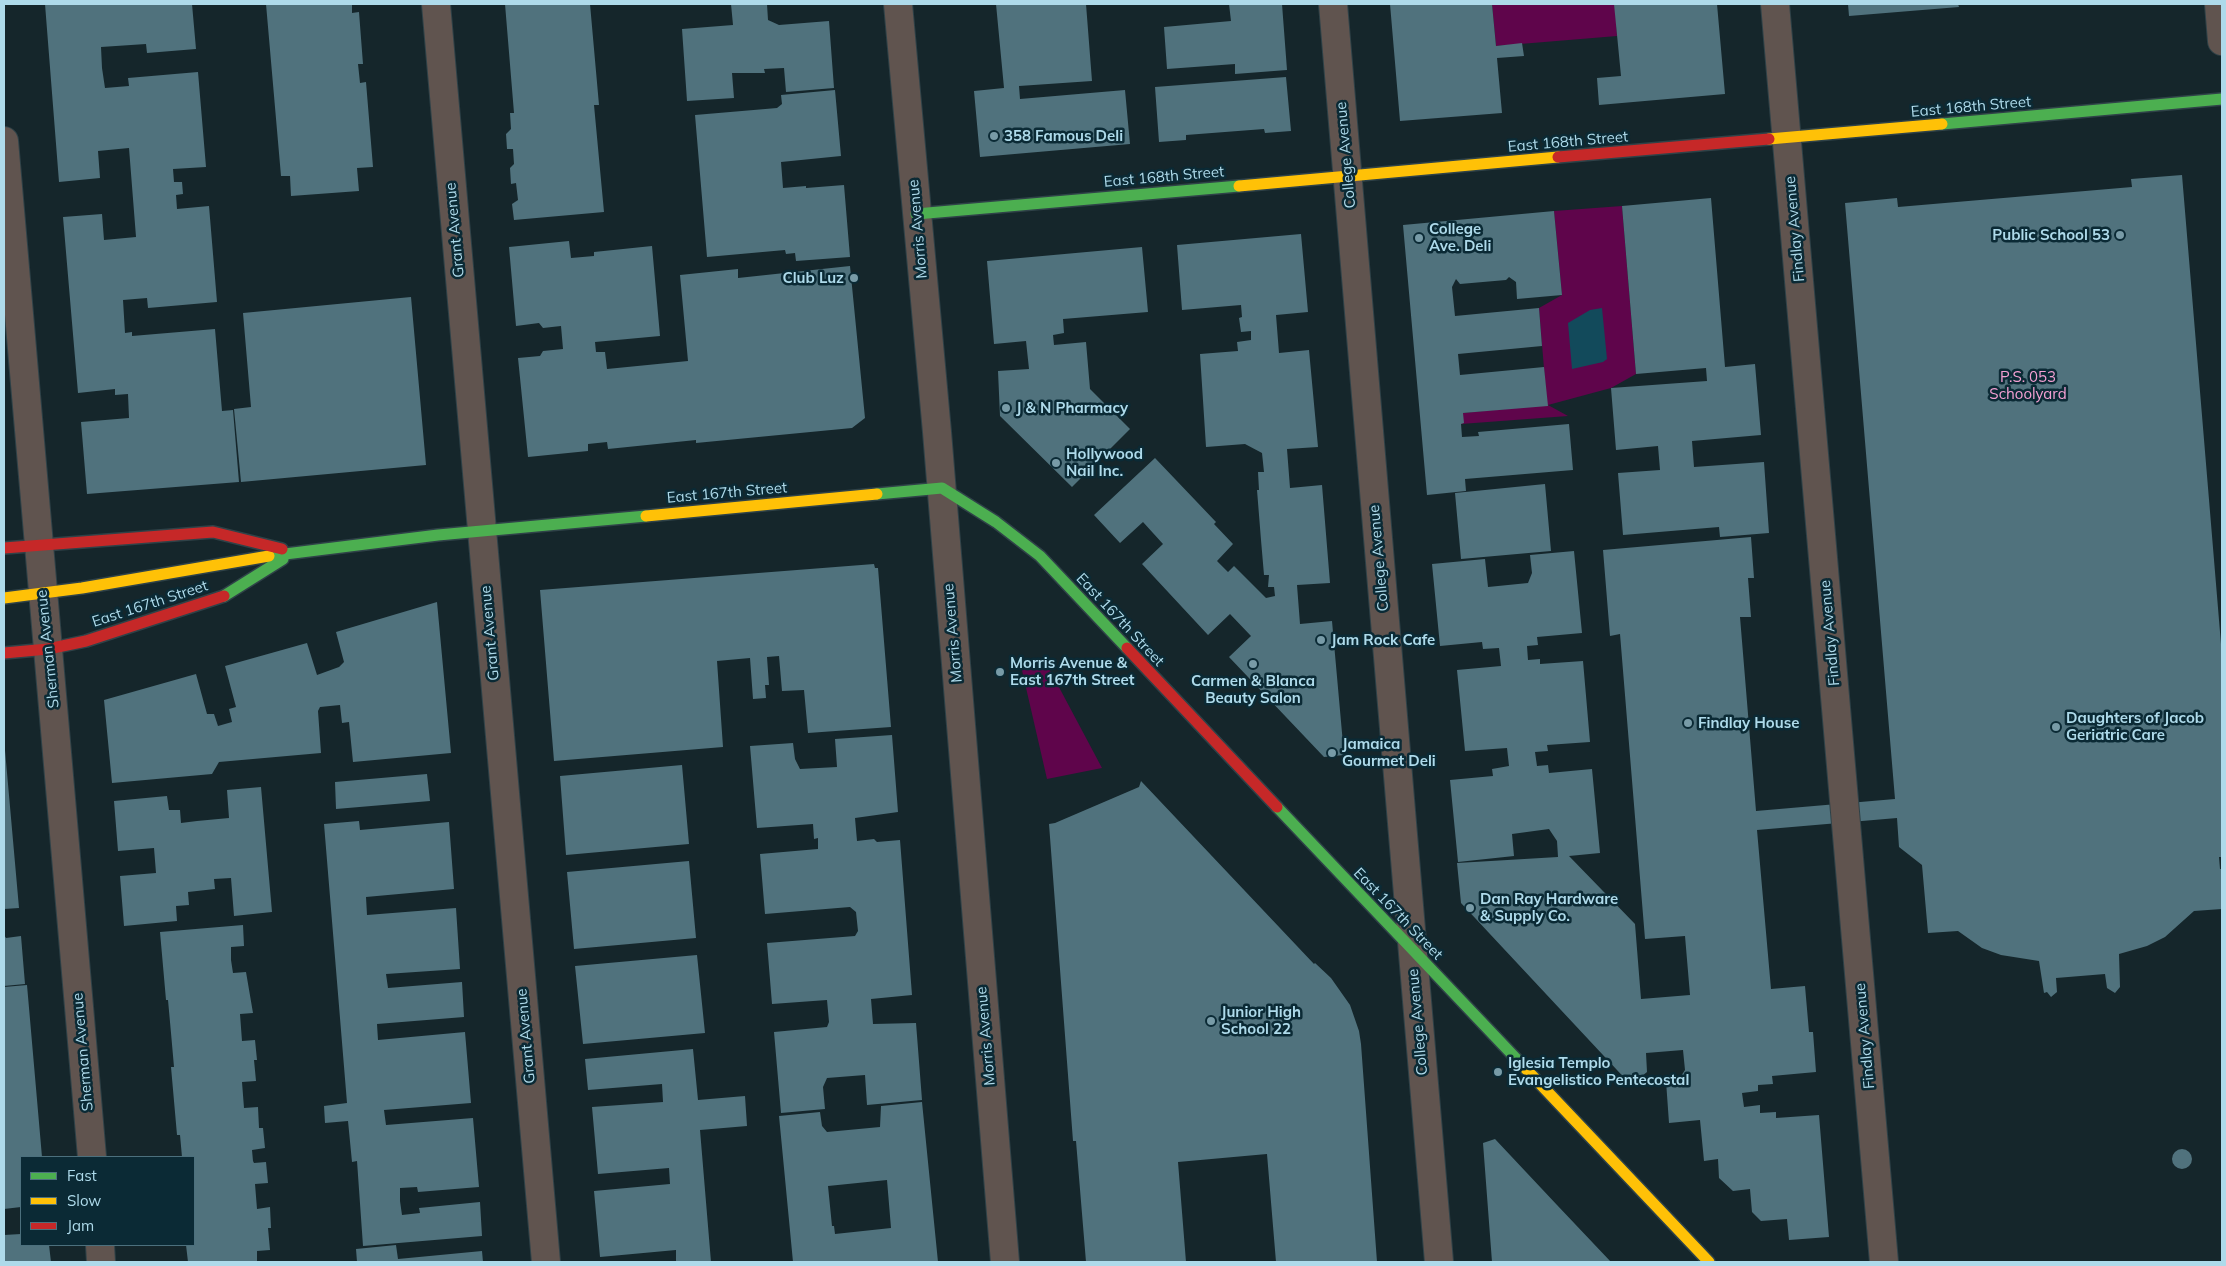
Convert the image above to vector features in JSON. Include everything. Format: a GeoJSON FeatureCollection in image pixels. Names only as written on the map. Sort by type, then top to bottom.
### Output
{"type":"FeatureCollection","features":[{"type":"Feature","properties":{"kind":"street","name":"Grant Avenue"},"geometry":{"type":"LineString","coordinates":[[436,4],[546,1262]]}},
{"type":"Feature","properties":{"kind":"street","name":"Morris Avenue"},"geometry":{"type":"LineString","coordinates":[[898,4],[942,488],[1005,1262]]}},
{"type":"Feature","properties":{"kind":"street","name":"College Avenue"},"geometry":{"type":"LineString","coordinates":[[1333,4],[1439,1262]]}},
{"type":"Feature","properties":{"kind":"street","name":"Findlay Avenue"},"geometry":{"type":"LineString","coordinates":[[1775,4],[1884,1262]]}},
{"type":"Feature","properties":{"kind":"street"},"geometry":{"type":"LineString","coordinates":[[2219,4],[2222,41]]}},
{"type":"Feature","properties":{"kind":"street","name":"East 168th Street"},"geometry":{"type":"LineString","coordinates":[[916,214],[1787,139],[2222,99]]}},
{"type":"Feature","properties":{"kind":"street","name":"Sherman Avenue"},"geometry":{"type":"LineString","coordinates":[[4,141],[92,1156]]}},
{"type":"Feature","properties":{"kind":"street","name":"East 167th Street"},"geometry":{"type":"LineString","coordinates":[[4,598],[294,552],[481,530],[942,488],[996,522],[1040,556],[1709,1262]]}},
{"type":"Feature","properties":{"kind":"street","name":"East 167th Street"},"geometry":{"type":"LineString","coordinates":[[4,548],[38,547],[213,532],[294,552]]}},
{"type":"Feature","properties":{"kind":"street","name":"East 167th Street"},"geometry":{"type":"LineString","coordinates":[[4,653],[48,649],[86,641],[224,596],[294,552]]}},
{"type":"Feature","properties":{"kind":"street"},"geometry":{"type":"LineString","coordinates":[[100,1246],[101,1262]]}},
{"type":"Feature","properties":{"kind":"shaded area"},"geometry":{"type":"Polygon","coordinates":[[[1492,4],[1615,4],[1617,36],[1496,46],[1492,4]]]}},
{"type":"Feature","properties":{"kind":"shaded area"},"geometry":{"type":"Polygon","coordinates":[[[1622,206],[1636,374],[1611,388],[1548,405],[1568,416],[1461,424],[1463,413],[1547,405],[1539,308],[1562,295],[1554,211],[1622,206]]]}},
{"type":"Feature","properties":{"kind":"shaded area"},"geometry":{"type":"Polygon","coordinates":[[[1044,659],[1102,768],[1047,779],[1021,666],[1044,659]]]}},
{"type":"Feature","properties":{"kind":"water"},"geometry":{"type":"Polygon","coordinates":[[[1602,308],[1607,359],[1603,362],[1572,369],[1568,323],[1590,310],[1602,308]]]}},
{"type":"Feature","properties":{"kind":"building"},"geometry":{"type":"Polygon","coordinates":[[[45,4],[192,4],[196,49],[147,53],[146,44],[101,47],[102,68],[105,88],[129,86],[128,78],[198,72],[206,167],[173,169],[174,182],[182,182],[183,194],[176,195],[177,209],[209,206],[217,302],[148,308],[147,298],[123,300],[125,333],[132,332],[132,336],[215,329],[222,411],[233,410],[239,482],[87,494],[81,422],[129,418],[128,394],[115,395],[115,389],[78,393],[63,217],[102,214],[104,240],[136,237],[129,148],[98,151],[100,178],[59,182],[45,4]]]}},
{"type":"Feature","properties":{"kind":"building"},"geometry":{"type":"Polygon","coordinates":[[[266,4],[352,4],[352,13],[359,12],[363,64],[358,64],[360,83],[366,82],[373,167],[357,168],[359,191],[291,196],[290,176],[281,176],[266,4]]]}},
{"type":"Feature","properties":{"kind":"building"},"geometry":{"type":"Polygon","coordinates":[[[505,4],[590,4],[599,105],[594,105],[604,212],[514,220],[512,204],[518,200],[516,183],[511,184],[510,168],[514,164],[513,149],[507,149],[506,134],[511,129],[510,113],[514,113],[505,4]]]}},
{"type":"Feature","properties":{"kind":"building"},"geometry":{"type":"Polygon","coordinates":[[[731,4],[767,4],[768,20],[779,25],[829,21],[834,88],[786,92],[784,68],[764,69],[765,73],[732,73],[734,98],[687,101],[682,29],[733,25],[731,4]]]}},
{"type":"Feature","properties":{"kind":"building"},"geometry":{"type":"Polygon","coordinates":[[[996,4],[1086,4],[1092,81],[1019,86],[1020,99],[1125,90],[1130,144],[980,157],[974,91],[1004,88],[996,4]]]}},
{"type":"Feature","properties":{"kind":"building"},"geometry":{"type":"Polygon","coordinates":[[[1229,4],[1282,4],[1287,70],[1235,74],[1235,64],[1167,69],[1164,27],[1231,21],[1229,4]]]}},
{"type":"Feature","properties":{"kind":"building"},"geometry":{"type":"Polygon","coordinates":[[[1390,4],[1492,4],[1496,46],[1522,43],[1524,56],[1497,58],[1502,113],[1400,121],[1390,4]]]}},
{"type":"Feature","properties":{"kind":"building"},"geometry":{"type":"Polygon","coordinates":[[[1614,4],[1717,4],[1725,94],[1599,105],[1597,78],[1621,76],[1614,4]]]}},
{"type":"Feature","properties":{"kind":"building"},"geometry":{"type":"Polygon","coordinates":[[[1848,4],[1958,4],[1959,7],[1849,16],[1848,4]]]}},
{"type":"Feature","properties":{"kind":"building"},"geometry":{"type":"Polygon","coordinates":[[[1286,77],[1291,131],[1265,133],[1264,129],[1186,135],[1186,140],[1159,142],[1155,87],[1286,77]]]}},
{"type":"Feature","properties":{"kind":"building"},"geometry":{"type":"Polygon","coordinates":[[[835,90],[841,156],[781,162],[783,188],[844,185],[850,257],[796,261],[795,253],[786,254],[785,250],[707,257],[695,115],[777,108],[782,104],[781,95],[835,90]]]}},
{"type":"Feature","properties":{"kind":"building"},"geometry":{"type":"Polygon","coordinates":[[[2182,175],[2222,656],[2222,857],[2219,857],[2220,869],[2222,869],[2222,909],[2194,911],[2165,937],[2147,946],[2119,954],[2120,987],[2115,993],[2107,988],[2105,974],[2056,978],[2057,992],[2051,997],[2047,992],[2044,993],[2039,961],[2001,955],[1982,948],[1958,931],[1928,933],[1922,865],[1899,847],[1897,818],[1757,830],[1771,989],[1805,986],[1809,1032],[1813,1032],[1816,1072],[1772,1076],[1773,1084],[1758,1085],[1758,1091],[1742,1093],[1744,1107],[1760,1105],[1760,1113],[1776,1112],[1776,1118],[1819,1115],[1829,1237],[1789,1240],[1787,1219],[1761,1221],[1752,1212],[1750,1189],[1733,1191],[1719,1178],[1718,1159],[1704,1161],[1700,1120],[1669,1123],[1666,1081],[1679,1079],[1685,1070],[1683,1050],[1646,1053],[1647,1072],[1631,1085],[1461,903],[1457,863],[1558,857],[1557,841],[1549,829],[1512,834],[1514,856],[1458,862],[1450,780],[1493,776],[1492,769],[1509,766],[1507,748],[1465,751],[1457,670],[1501,666],[1499,648],[1483,649],[1482,642],[1440,646],[1432,564],[1485,559],[1488,587],[1528,583],[1532,573],[1530,555],[1574,551],[1582,633],[1537,637],[1538,645],[1527,646],[1528,660],[1540,659],[1540,664],[1583,661],[1590,742],[1547,745],[1548,751],[1535,752],[1537,766],[1548,765],[1549,773],[1592,769],[1600,853],[1569,856],[1635,924],[1641,999],[1690,995],[1685,936],[1645,939],[1620,634],[1610,636],[1603,550],[1751,537],[1754,578],[1748,578],[1751,617],[1740,617],[1756,811],[1895,799],[1845,203],[1897,198],[1898,207],[2132,187],[2131,179],[2182,175]]]}},
{"type":"Feature","properties":{"kind":"building"},"geometry":{"type":"Polygon","coordinates":[[[1711,198],[1725,367],[1755,364],[1761,435],[1692,441],[1694,467],[1764,462],[1769,533],[1720,537],[1719,527],[1623,535],[1618,473],[1660,470],[1658,446],[1616,450],[1611,388],[1707,381],[1706,368],[1636,374],[1622,206],[1711,198]]]}},
{"type":"Feature","properties":{"kind":"building"},"geometry":{"type":"Polygon","coordinates":[[[1554,211],[1562,295],[1517,299],[1516,282],[1509,277],[1506,280],[1460,284],[1456,279],[1452,287],[1455,316],[1539,308],[1542,346],[1458,354],[1460,375],[1544,367],[1548,406],[1463,413],[1464,423],[1461,424],[1462,437],[1479,436],[1478,432],[1569,424],[1573,470],[1465,479],[1466,491],[1427,495],[1403,225],[1554,211]]]}},
{"type":"Feature","properties":{"kind":"building"},"geometry":{"type":"Polygon","coordinates":[[[1301,234],[1308,312],[1276,315],[1279,353],[1309,350],[1318,447],[1287,449],[1290,488],[1322,485],[1330,583],[1297,585],[1300,624],[1332,621],[1344,755],[1324,757],[1229,657],[1251,636],[1230,614],[1208,635],[1142,564],[1163,544],[1143,522],[1120,543],[1094,515],[1155,458],[1216,522],[1214,524],[1233,544],[1217,561],[1228,572],[1234,566],[1266,598],[1275,596],[1274,587],[1268,587],[1269,575],[1264,575],[1257,490],[1259,490],[1258,472],[1264,472],[1262,453],[1245,444],[1206,447],[1200,354],[1238,351],[1237,342],[1251,340],[1251,331],[1241,332],[1239,318],[1242,317],[1241,305],[1182,310],[1177,245],[1301,234]]]}},
{"type":"Feature","properties":{"kind":"building"},"geometry":{"type":"Polygon","coordinates":[[[569,241],[571,258],[594,256],[594,252],[652,246],[660,336],[595,342],[596,352],[605,352],[607,369],[688,361],[680,275],[738,269],[738,278],[850,266],[865,418],[852,428],[696,443],[696,440],[608,449],[607,442],[588,444],[588,451],[528,457],[518,358],[540,356],[543,351],[563,349],[561,326],[543,328],[539,323],[516,326],[509,247],[569,241]]]}},
{"type":"Feature","properties":{"kind":"building"},"geometry":{"type":"Polygon","coordinates":[[[1142,247],[1148,312],[1063,319],[1064,333],[1053,335],[1054,345],[1086,342],[1090,389],[1130,429],[1072,487],[1000,416],[998,371],[1029,369],[1026,341],[994,344],[987,261],[1142,247]]]}},
{"type":"Feature","properties":{"kind":"building"},"geometry":{"type":"Polygon","coordinates":[[[411,297],[426,465],[241,482],[234,409],[251,407],[243,313],[411,297]]]}},
{"type":"Feature","properties":{"kind":"building"},"geometry":{"type":"Polygon","coordinates":[[[1545,484],[1551,551],[1461,559],[1455,493],[1545,484]]]}},
{"type":"Feature","properties":{"kind":"building"},"geometry":{"type":"Polygon","coordinates":[[[874,564],[875,568],[878,568],[891,727],[808,733],[804,690],[782,691],[779,656],[767,657],[769,685],[765,685],[766,698],[753,699],[750,658],[717,661],[723,747],[554,761],[540,590],[874,564]]]}},
{"type":"Feature","properties":{"kind":"building"},"geometry":{"type":"Polygon","coordinates":[[[437,602],[451,753],[353,762],[349,722],[342,723],[340,705],[320,707],[318,711],[321,753],[219,762],[212,774],[112,783],[104,700],[196,674],[207,714],[214,714],[218,726],[232,722],[229,709],[236,707],[225,666],[307,643],[317,675],[339,667],[344,662],[336,632],[437,602]]]}},
{"type":"Feature","properties":{"kind":"building"},"geometry":{"type":"Polygon","coordinates":[[[892,735],[898,812],[855,818],[857,841],[874,839],[877,842],[900,840],[912,995],[871,999],[873,1024],[916,1023],[922,1100],[867,1105],[865,1075],[827,1078],[823,1087],[825,1109],[781,1113],[774,1032],[827,1027],[829,1022],[827,1000],[772,1004],[767,943],[855,936],[858,931],[856,912],[850,907],[765,914],[760,854],[818,849],[818,838],[814,839],[813,824],[757,828],[750,746],[793,743],[795,759],[800,769],[837,767],[835,739],[892,735]]]}},
{"type":"Feature","properties":{"kind":"building"},"geometry":{"type":"Polygon","coordinates":[[[4,739],[19,908],[4,909],[4,739]]]}},
{"type":"Feature","properties":{"kind":"building"},"geometry":{"type":"Polygon","coordinates":[[[682,765],[689,844],[566,855],[560,776],[682,765]]]}},
{"type":"Feature","properties":{"kind":"building"},"geometry":{"type":"Polygon","coordinates":[[[427,774],[430,801],[336,809],[335,782],[427,774]]]}},
{"type":"Feature","properties":{"kind":"building","name":"Junior High School 22"},"geometry":{"type":"Polygon","coordinates":[[[1141,781],[1314,964],[1331,978],[1350,1005],[1359,1031],[1361,1044],[1377,1262],[1276,1262],[1267,1154],[1178,1162],[1186,1262],[1086,1262],[1076,1141],[1073,1141],[1049,824],[1139,787],[1141,781]]]}},
{"type":"Feature","properties":{"kind":"building"},"geometry":{"type":"Polygon","coordinates":[[[261,787],[272,912],[234,916],[231,878],[214,879],[215,889],[188,892],[189,905],[176,906],[177,921],[124,926],[120,876],[156,873],[154,848],[118,851],[114,801],[167,796],[169,810],[180,810],[181,823],[229,818],[227,790],[261,787]]]}},
{"type":"Feature","properties":{"kind":"building"},"geometry":{"type":"Polygon","coordinates":[[[359,821],[360,830],[449,822],[454,889],[366,897],[367,915],[456,908],[460,969],[386,974],[388,988],[462,982],[464,1017],[377,1024],[378,1040],[465,1032],[471,1103],[384,1110],[386,1125],[473,1118],[479,1187],[418,1192],[417,1187],[400,1188],[400,1201],[402,1215],[420,1213],[419,1208],[480,1202],[482,1236],[363,1246],[357,1161],[352,1162],[348,1121],[325,1123],[324,1106],[347,1103],[324,824],[359,821]]]}},
{"type":"Feature","properties":{"kind":"building"},"geometry":{"type":"Polygon","coordinates":[[[689,861],[696,938],[574,949],[567,872],[689,861]]]}},
{"type":"Feature","properties":{"kind":"building"},"geometry":{"type":"Polygon","coordinates":[[[243,925],[244,946],[231,947],[231,960],[233,973],[246,972],[253,1013],[240,1014],[242,1041],[255,1040],[257,1060],[254,1060],[256,1081],[242,1082],[244,1108],[258,1107],[259,1128],[263,1128],[265,1148],[252,1150],[254,1163],[266,1162],[268,1183],[255,1184],[257,1209],[270,1207],[271,1228],[268,1228],[270,1250],[257,1251],[257,1262],[188,1262],[186,1246],[195,1246],[195,1156],[182,1156],[180,1135],[177,1135],[171,1067],[174,1067],[160,932],[243,925]]]}},
{"type":"Feature","properties":{"kind":"building"},"geometry":{"type":"Polygon","coordinates":[[[4,935],[6,938],[21,936],[25,984],[4,986],[4,935]]]}},
{"type":"Feature","properties":{"kind":"building"},"geometry":{"type":"Polygon","coordinates":[[[697,955],[705,1033],[583,1044],[575,966],[697,955]]]}},
{"type":"Feature","properties":{"kind":"building"},"geometry":{"type":"Polygon","coordinates":[[[27,985],[42,1156],[20,1156],[20,1207],[4,1209],[4,987],[27,985]]]}},
{"type":"Feature","properties":{"kind":"building"},"geometry":{"type":"Polygon","coordinates":[[[693,1049],[698,1100],[745,1096],[747,1126],[700,1130],[711,1262],[676,1262],[676,1250],[600,1257],[594,1191],[670,1184],[669,1168],[598,1174],[592,1107],[663,1102],[662,1084],[588,1090],[585,1059],[693,1049]]]}},
{"type":"Feature","properties":{"kind":"building"},"geometry":{"type":"Polygon","coordinates":[[[922,1102],[938,1262],[793,1262],[779,1116],[820,1112],[822,1126],[827,1132],[880,1127],[881,1106],[922,1102]],[[887,1180],[828,1186],[832,1226],[834,1226],[835,1234],[891,1228],[887,1180]]]}},
{"type":"Feature","properties":{"kind":"building"},"geometry":{"type":"Polygon","coordinates":[[[1495,1139],[1611,1262],[1492,1262],[1483,1143],[1495,1139]]]}},
{"type":"Feature","properties":{"kind":"building"},"geometry":{"type":"Polygon","coordinates":[[[2182,1149],[2189,1152],[2192,1159],[2189,1166],[2182,1169],[2175,1166],[2172,1159],[2175,1152],[2182,1149]]]}},
{"type":"Feature","properties":{"kind":"building"},"geometry":{"type":"Polygon","coordinates":[[[20,1234],[20,1246],[49,1246],[51,1262],[4,1262],[4,1235],[20,1234]]]}},
{"type":"Feature","properties":{"kind":"building"},"geometry":{"type":"Polygon","coordinates":[[[396,1245],[398,1259],[482,1251],[483,1262],[357,1262],[356,1249],[396,1245]]]}},
{"type":"Feature","properties":{"kind":"traffic: fast"},"geometry":{"type":"LineString","coordinates":[[1942,124],[2222,99]]}},
{"type":"Feature","properties":{"kind":"traffic: fast"},"geometry":{"type":"LineString","coordinates":[[916,214],[1239,186]]}},
{"type":"Feature","properties":{"kind":"traffic: fast"},"geometry":{"type":"LineString","coordinates":[[877,494],[942,488],[996,522],[1040,556],[1127,648]]}},
{"type":"Feature","properties":{"kind":"traffic: fast"},"geometry":{"type":"LineString","coordinates":[[269,556],[438,535],[646,516]]}},
{"type":"Feature","properties":{"kind":"traffic: fast"},"geometry":{"type":"LineString","coordinates":[[224,596],[283,559]]}},
{"type":"Feature","properties":{"kind":"traffic: fast"},"geometry":{"type":"LineString","coordinates":[[1277,807],[1526,1069]]}},
{"type":"Feature","properties":{"kind":"traffic: slow"},"geometry":{"type":"LineString","coordinates":[[1769,139],[1942,124]]}},
{"type":"Feature","properties":{"kind":"traffic: slow"},"geometry":{"type":"LineString","coordinates":[[1239,186],[1558,157]]}},
{"type":"Feature","properties":{"kind":"traffic: slow"},"geometry":{"type":"LineString","coordinates":[[646,516],[877,494]]}},
{"type":"Feature","properties":{"kind":"traffic: slow"},"geometry":{"type":"LineString","coordinates":[[4,598],[82,588],[269,556]]}},
{"type":"Feature","properties":{"kind":"traffic: slow"},"geometry":{"type":"LineString","coordinates":[[1526,1069],[1709,1262]]}},
{"type":"Feature","properties":{"kind":"traffic: jam"},"geometry":{"type":"LineString","coordinates":[[1558,157],[1769,139]]}},
{"type":"Feature","properties":{"kind":"traffic: jam"},"geometry":{"type":"LineString","coordinates":[[4,548],[213,532],[282,549]]}},
{"type":"Feature","properties":{"kind":"traffic: jam"},"geometry":{"type":"LineString","coordinates":[[4,653],[48,649],[86,641],[224,596]]}},
{"type":"Feature","properties":{"kind":"traffic: jam"},"geometry":{"type":"LineString","coordinates":[[1127,648],[1277,807]]}},
{"type":"Feature","properties":{"kind":"place","name":"358 Famous Deli"},"geometry":{"type":"Point","coordinates":[994,136]}},
{"type":"Feature","properties":{"kind":"place","name":"Public School 53"},"geometry":{"type":"Point","coordinates":[2120,235]}},
{"type":"Feature","properties":{"kind":"place","name":"College Ave. Deli"},"geometry":{"type":"Point","coordinates":[1419,238]}},
{"type":"Feature","properties":{"kind":"place","name":"Club Luz"},"geometry":{"type":"Point","coordinates":[854,278]}},
{"type":"Feature","properties":{"kind":"place","name":"J & N Pharmacy"},"geometry":{"type":"Point","coordinates":[1006,408]}},
{"type":"Feature","properties":{"kind":"place","name":"Hollywood Nail Inc."},"geometry":{"type":"Point","coordinates":[1056,463]}},
{"type":"Feature","properties":{"kind":"place","name":"Jam Rock Cafe"},"geometry":{"type":"Point","coordinates":[1321,640]}},
{"type":"Feature","properties":{"kind":"place","name":"Carmen & Blanca Beauty Salon"},"geometry":{"type":"Point","coordinates":[1253,664]}},
{"type":"Feature","properties":{"kind":"place","name":"Morris Avenue & East 167th Street"},"geometry":{"type":"Point","coordinates":[1000,672]}},
{"type":"Feature","properties":{"kind":"place","name":"Findlay House"},"geometry":{"type":"Point","coordinates":[1688,723]}},
{"type":"Feature","properties":{"kind":"place","name":"Daughters of Jacob Geriatric Care"},"geometry":{"type":"Point","coordinates":[2056,727]}},
{"type":"Feature","properties":{"kind":"place","name":"Jamaica Gourmet Deli"},"geometry":{"type":"Point","coordinates":[1332,753]}},
{"type":"Feature","properties":{"kind":"place","name":"Dan Ray Hardware & Supply Co."},"geometry":{"type":"Point","coordinates":[1470,908]}},
{"type":"Feature","properties":{"kind":"place","name":"Junior High School 22"},"geometry":{"type":"Point","coordinates":[1211,1021]}},
{"type":"Feature","properties":{"kind":"place","name":"Iglesia Templo Evangelistico Pentecostal"},"geometry":{"type":"Point","coordinates":[1498,1072]}},
{"type":"Feature","properties":{"kind":"park label","name":"P.S. 053 Schoolyard"},"geometry":{"type":"Point","coordinates":[2028,386]}}]}
